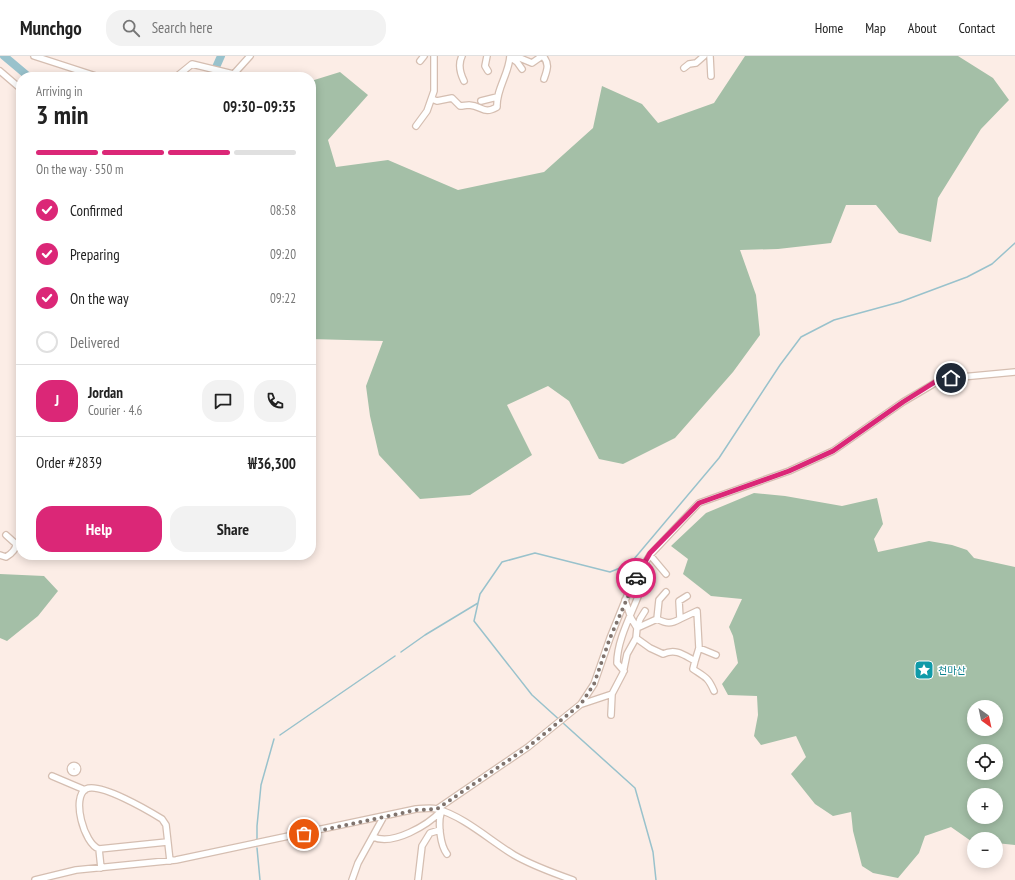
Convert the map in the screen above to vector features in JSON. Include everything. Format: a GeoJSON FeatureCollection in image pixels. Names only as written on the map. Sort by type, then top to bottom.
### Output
{"type":"FeatureCollection","features":[{"type":"Feature","properties":{"kind":"street"},"geometry":{"type":"LineString","coordinates":[[34,56],[84,72]]}},
{"type":"Feature","properties":{"kind":"street"},"geometry":{"type":"LineString","coordinates":[[236,72],[250,56]]}},
{"type":"Feature","properties":{"kind":"street"},"geometry":{"type":"LineString","coordinates":[[416,126],[427,111],[432,99],[435,78],[434,56]]}},
{"type":"Feature","properties":{"kind":"street"},"geometry":{"type":"LineString","coordinates":[[462,56],[460,60],[460,67],[461,75],[464,81]]}},
{"type":"Feature","properties":{"kind":"street"},"geometry":{"type":"LineString","coordinates":[[487,56],[485,66],[488,71]]}},
{"type":"Feature","properties":{"kind":"street"},"geometry":{"type":"LineString","coordinates":[[432,99],[437,101],[452,98],[460,106],[469,105],[486,111],[497,107],[497,97],[508,71],[510,56]]}},
{"type":"Feature","properties":{"kind":"street"},"geometry":{"type":"LineString","coordinates":[[510,56],[515,56],[532,63],[543,56],[547,61],[548,68],[544,79]]}},
{"type":"Feature","properties":{"kind":"street"},"geometry":{"type":"LineString","coordinates":[[510,56],[522,69]]}},
{"type":"Feature","properties":{"kind":"street"},"geometry":{"type":"LineString","coordinates":[[684,68],[689,64],[696,63],[704,56]]}},
{"type":"Feature","properties":{"kind":"street"},"geometry":{"type":"LineString","coordinates":[[710,56],[711,76]]}},
{"type":"Feature","properties":{"kind":"street"},"geometry":{"type":"LineString","coordinates":[[182,72],[192,64],[219,72]]}},
{"type":"Feature","properties":{"kind":"street"},"geometry":{"type":"LineString","coordinates":[[0,71],[16,85]]}},
{"type":"Feature","properties":{"kind":"street"},"geometry":{"type":"LineString","coordinates":[[481,101],[497,97]]}},
{"type":"Feature","properties":{"kind":"street"},"geometry":{"type":"LineString","coordinates":[[373,837],[390,839],[425,825],[439,810],[552,729],[581,704],[594,684],[625,600],[638,574],[650,555],[699,503],[789,471],[833,451],[903,402],[935,382],[951,378],[1015,372]]}},
{"type":"Feature","properties":{"kind":"street"},"geometry":{"type":"LineString","coordinates":[[0,555],[6,557],[16,547],[16,544],[6,535]]}},
{"type":"Feature","properties":{"kind":"street"},"geometry":{"type":"LineString","coordinates":[[650,555],[666,574]]}},
{"type":"Feature","properties":{"kind":"street"},"geometry":{"type":"LineString","coordinates":[[624,671],[617,663],[617,654],[630,614],[642,586],[638,574]]}},
{"type":"Feature","properties":{"kind":"street"},"geometry":{"type":"LineString","coordinates":[[657,619],[659,600],[666,592]]}},
{"type":"Feature","properties":{"kind":"street"},"geometry":{"type":"LineString","coordinates":[[680,619],[680,601],[687,596]]}},
{"type":"Feature","properties":{"kind":"street"},"geometry":{"type":"LineString","coordinates":[[625,600],[637,628]]}},
{"type":"Feature","properties":{"kind":"street"},"geometry":{"type":"LineString","coordinates":[[611,715],[612,694],[624,671],[627,654],[636,638],[640,619],[645,611]]}},
{"type":"Feature","properties":{"kind":"street"},"geometry":{"type":"LineString","coordinates":[[657,619],[671,624],[697,611],[699,648],[693,669],[710,680],[714,691]]}},
{"type":"Feature","properties":{"kind":"street"},"geometry":{"type":"LineString","coordinates":[[637,628],[657,619]]}},
{"type":"Feature","properties":{"kind":"street"},"geometry":{"type":"LineString","coordinates":[[636,638],[650,648],[664,654],[670,651],[680,652],[695,661]]}},
{"type":"Feature","properties":{"kind":"street"},"geometry":{"type":"LineString","coordinates":[[699,648],[716,655]]}},
{"type":"Feature","properties":{"kind":"street"},"geometry":{"type":"LineString","coordinates":[[581,704],[612,694]]}},
{"type":"Feature","properties":{"kind":"street"},"geometry":{"type":"LineString","coordinates":[[68,782],[73,772]]}},
{"type":"Feature","properties":{"kind":"street"},"geometry":{"type":"LineString","coordinates":[[52,776],[84,790],[96,788],[109,792],[162,819],[166,825],[170,861]]}},
{"type":"Feature","properties":{"kind":"street"},"geometry":{"type":"LineString","coordinates":[[84,790],[80,803],[80,818],[89,842],[99,849],[167,842]]}},
{"type":"Feature","properties":{"kind":"street"},"geometry":{"type":"LineString","coordinates":[[35,880],[69,872],[170,861],[384,816],[416,810],[439,810],[454,816],[514,855],[534,866],[573,880]]}},
{"type":"Feature","properties":{"kind":"street"},"geometry":{"type":"LineString","coordinates":[[439,810],[442,848],[447,854]]}},
{"type":"Feature","properties":{"kind":"street"},"geometry":{"type":"LineString","coordinates":[[352,880],[358,863],[384,816]]}},
{"type":"Feature","properties":{"kind":"street"},"geometry":{"type":"LineString","coordinates":[[418,880],[422,846],[430,833],[440,830]]}},
{"type":"Feature","properties":{"kind":"street"},"geometry":{"type":"LineString","coordinates":[[99,849],[102,868]]}},
{"type":"Feature","properties":{"kind":"green space"},"geometry":{"type":"Polygon","coordinates":[[[745,56],[958,56],[993,78],[1009,100],[981,129],[938,198],[931,242],[899,233],[876,205],[846,205],[831,243],[778,249],[740,250],[756,295],[760,335],[733,372],[675,438],[623,464],[599,459],[569,401],[548,386],[507,405],[532,455],[470,495],[420,499],[379,455],[370,416],[366,386],[383,341],[316,339],[316,79],[340,72],[368,95],[328,140],[336,167],[388,160],[458,190],[544,172],[593,128],[602,86],[642,104],[658,123],[714,103],[745,56]]]}},
{"type":"Feature","properties":{"kind":"green space"},"geometry":{"type":"Polygon","coordinates":[[[754,493],[785,496],[842,506],[877,498],[883,524],[874,539],[878,552],[929,541],[952,545],[967,550],[974,558],[1015,567],[1015,845],[1003,844],[1003,832],[967,832],[967,838],[951,827],[925,836],[919,853],[898,878],[873,873],[862,866],[853,831],[851,812],[833,816],[815,804],[791,774],[806,757],[796,736],[761,745],[754,736],[758,715],[757,696],[728,695],[722,684],[738,663],[733,636],[729,627],[742,599],[711,596],[683,574],[688,559],[671,546],[706,513],[754,493]]]}},
{"type":"Feature","properties":{"kind":"green space"},"geometry":{"type":"Polygon","coordinates":[[[0,574],[44,576],[58,591],[38,616],[7,641],[0,638],[0,574]]]}},
{"type":"Feature","properties":{"kind":"waterway"},"geometry":{"type":"LineString","coordinates":[[4,56],[23,72]]}},
{"type":"Feature","properties":{"kind":"waterway"},"geometry":{"type":"LineString","coordinates":[[214,72],[221,56]]}},
{"type":"Feature","properties":{"kind":"waterway"},"geometry":{"type":"LineString","coordinates":[[634,559],[719,458],[780,365],[801,337],[834,320],[900,302],[967,277],[992,264],[1015,243]]}},
{"type":"Feature","properties":{"kind":"waterway"},"geometry":{"type":"LineString","coordinates":[[630,564],[610,572],[535,553],[502,562],[480,594],[474,621],[532,695],[635,788],[653,852],[656,880]]}},
{"type":"Feature","properties":{"kind":"waterway"},"geometry":{"type":"LineString","coordinates":[[401,652],[425,635],[478,603]]}},
{"type":"Feature","properties":{"kind":"waterway"},"geometry":{"type":"LineString","coordinates":[[280,735],[395,656]]}},
{"type":"Feature","properties":{"kind":"waterway"},"geometry":{"type":"LineString","coordinates":[[257,839],[261,785],[274,739]]}},
{"type":"Feature","properties":{"kind":"waterway"},"geometry":{"type":"LineString","coordinates":[[257,848],[260,880]]}},
{"type":"Feature","properties":{"kind":"way so far"},"geometry":{"type":"LineString","coordinates":[[304,834],[416,810],[428,808],[437,809],[552,729],[581,704],[594,684],[610,638],[631,586],[636,578]]}},
{"type":"Feature","properties":{"kind":"place","name":"천마산"},"geometry":{"type":"Point","coordinates":[924,670]}},
{"type":"Feature","properties":{"kind":"route"},"geometry":{"type":"LineString","coordinates":[[636,578],[650,553],[699,503],[789,471],[833,451],[903,402],[935,382],[951,378]]}}]}
